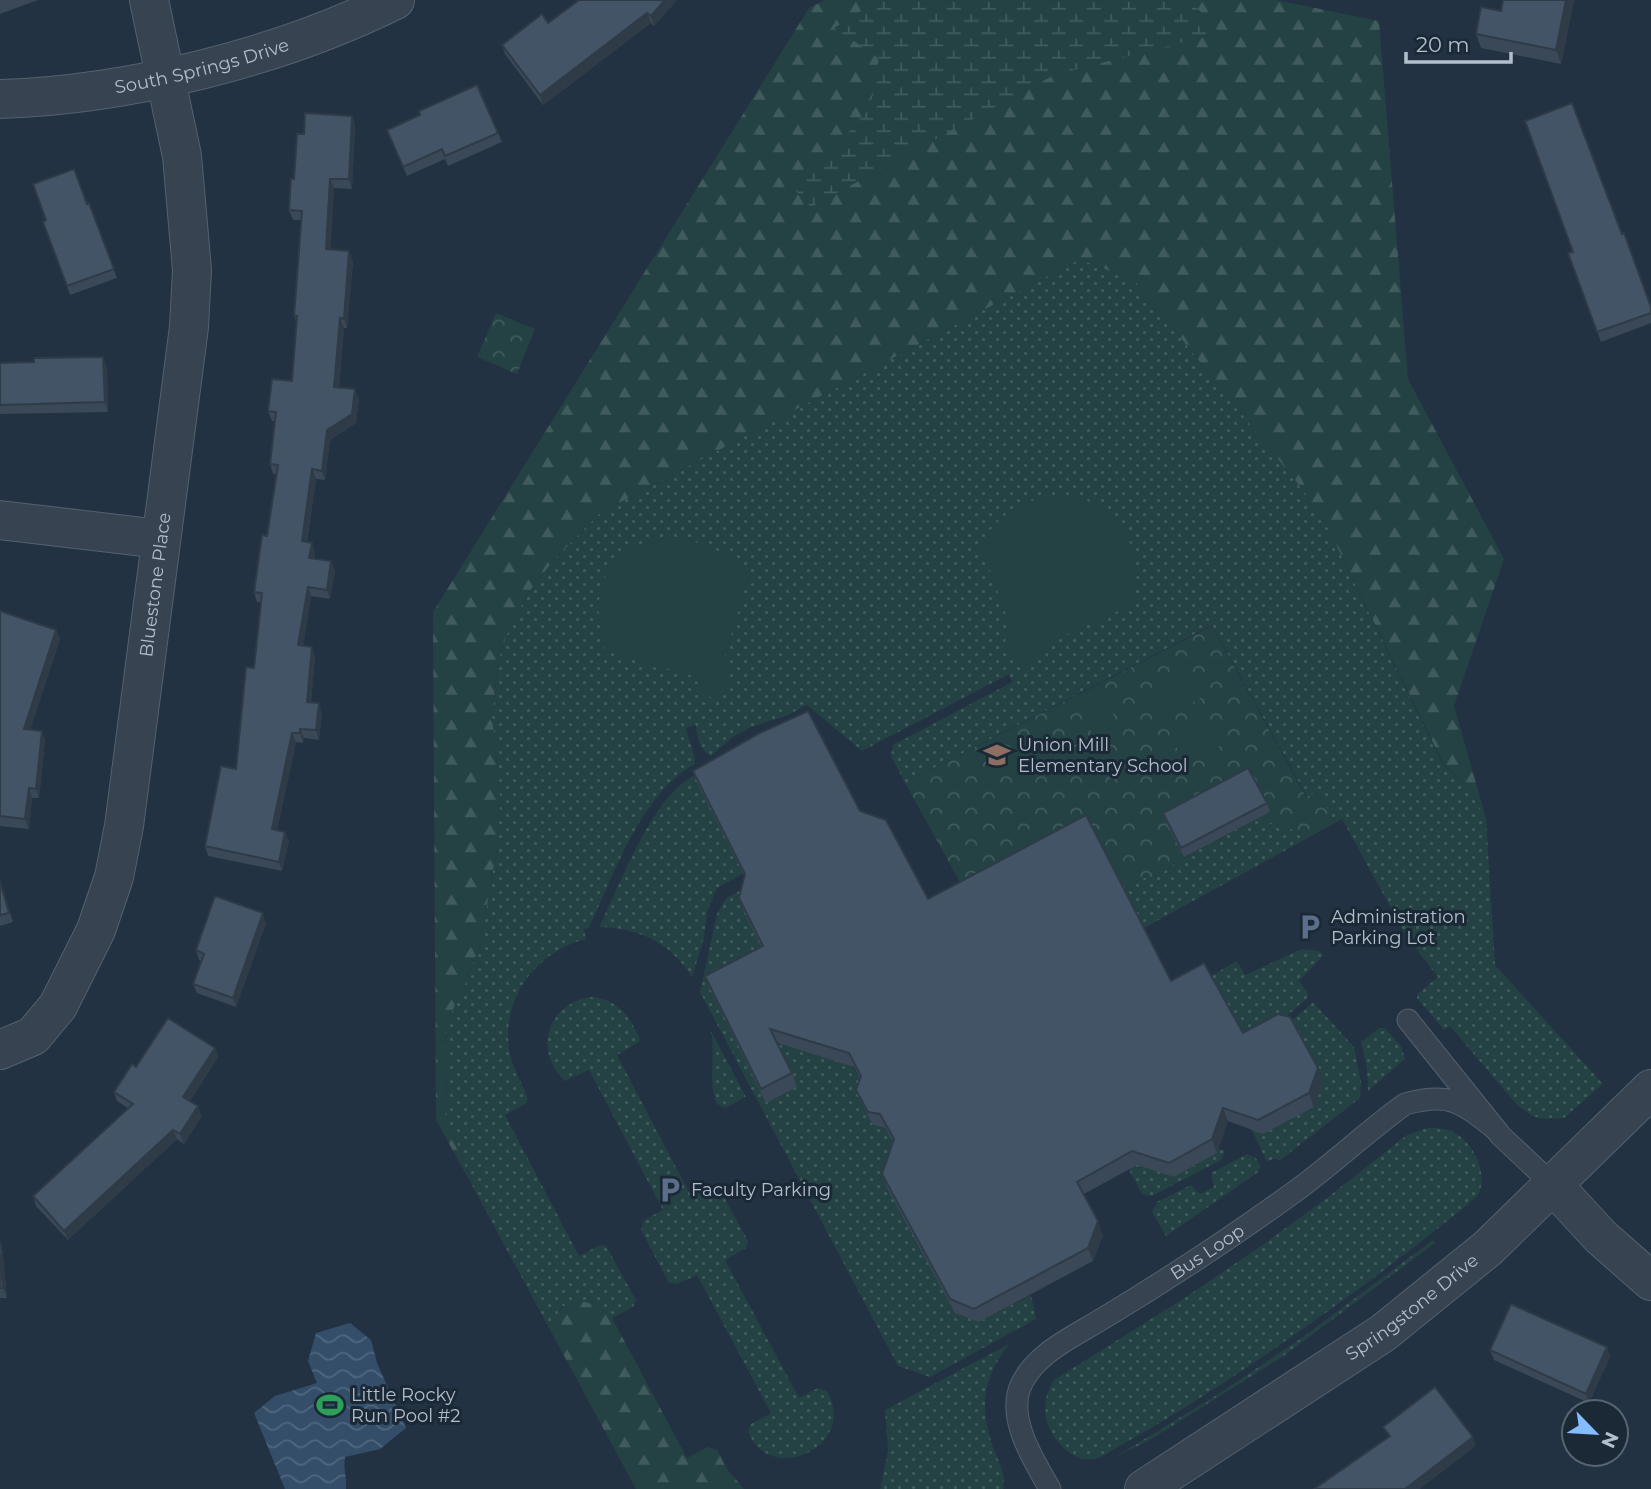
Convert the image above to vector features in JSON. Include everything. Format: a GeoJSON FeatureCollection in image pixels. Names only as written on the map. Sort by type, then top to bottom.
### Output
{"type":"FeatureCollection","features":[{"type":"Feature","properties":{"kind":"street","name":"Bluestone Place"},"geometry":{"type":"LineString","coordinates":[[0,1051],[33,1036],[58,1006],[96,930],[114,877],[124,826],[189,327],[192,270],[182,156],[149,0]]}},
{"type":"Feature","properties":{"kind":"street","name":"South Springs Drive"},"geometry":{"type":"LineString","coordinates":[[0,99],[107,89],[165,77],[295,43],[395,0]]}},
{"type":"Feature","properties":{"kind":"street"},"geometry":{"type":"LineString","coordinates":[[0,520],[160,539]]}},
{"type":"Feature","properties":{"kind":"street","name":"Springstone Drive"},"geometry":{"type":"LineString","coordinates":[[1144,1489],[1383,1333],[1488,1248],[1651,1089]]}},
{"type":"Feature","properties":{"kind":"street"},"geometry":{"type":"LineString","coordinates":[[1553,1185],[1601,1237],[1651,1281]]}},
{"type":"Feature","properties":{"kind":"lane"},"geometry":{"type":"LineString","coordinates":[[1408,1020],[1493,1127],[1524,1160],[1553,1185]]}},
{"type":"Feature","properties":{"kind":"lane","name":"Bus Loop"},"geometry":{"type":"LineString","coordinates":[[1050,1489],[1036,1464],[1018,1414],[1019,1391],[1037,1362],[1062,1343],[1220,1244],[1303,1185],[1405,1104],[1426,1099],[1455,1101],[1493,1127]]}},
{"type":"Feature","properties":{"kind":"green space"},"geometry":{"type":"Polygon","coordinates":[[[825,0],[1276,0],[1379,21],[1408,379],[1504,559],[1454,706],[1486,818],[1467,787],[1444,765],[1319,510],[1135,281],[1080,259],[600,513],[552,562],[529,592],[510,626],[498,661],[492,716],[500,798],[498,842],[480,945],[462,992],[445,1025],[447,1116],[473,1187],[436,1120],[433,612],[809,8],[825,0]]]}},
{"type":"Feature","properties":{"kind":"green space"},"geometry":{"type":"Polygon","coordinates":[[[878,0],[1190,0],[1220,33],[1054,75],[811,207],[796,191],[870,108],[879,58],[834,28],[878,0]]]}},
{"type":"Feature","properties":{"kind":"green space"},"geometry":{"type":"Polygon","coordinates":[[[1080,259],[1135,281],[1319,510],[1443,765],[1467,787],[1486,818],[1495,965],[1603,1084],[1564,1118],[1544,1119],[1532,1116],[1516,1104],[1450,1026],[1444,1030],[1417,998],[1417,994],[1438,977],[1407,937],[1342,819],[1335,823],[1318,792],[1307,797],[1212,625],[905,783],[891,756],[893,745],[1012,682],[1009,674],[862,751],[807,705],[734,736],[711,756],[699,743],[696,725],[686,728],[695,764],[676,777],[644,814],[589,928],[584,929],[586,939],[569,945],[539,965],[527,978],[511,1011],[508,1029],[510,1055],[528,1099],[525,1104],[505,1115],[579,1256],[600,1245],[606,1246],[636,1300],[633,1307],[612,1318],[599,1306],[562,1306],[549,1328],[473,1187],[447,1116],[445,1025],[462,992],[480,945],[498,843],[500,798],[492,716],[498,661],[510,626],[529,592],[552,562],[600,513],[1080,259]]]}},
{"type":"Feature","properties":{"kind":"green space"},"geometry":{"type":"Polygon","coordinates":[[[496,313],[535,329],[517,374],[477,357],[496,313]]]}},
{"type":"Feature","properties":{"kind":"green space"},"geometry":{"type":"Polygon","coordinates":[[[1064,496],[1095,504],[1118,523],[1126,535],[1135,561],[1136,590],[1133,604],[1051,642],[1044,658],[1027,665],[1010,658],[1005,642],[1011,628],[980,544],[997,522],[1015,508],[1037,500],[1064,496]]]}},
{"type":"Feature","properties":{"kind":"green space"},"geometry":{"type":"Polygon","coordinates":[[[679,537],[717,551],[749,575],[723,663],[732,679],[730,689],[714,699],[703,693],[694,676],[606,651],[602,639],[599,600],[606,575],[613,564],[635,547],[679,537]]]}},
{"type":"Feature","properties":{"kind":"green space"},"geometry":{"type":"Polygon","coordinates":[[[1212,626],[1306,797],[1318,791],[1335,823],[1306,839],[1289,828],[1254,820],[1184,857],[1155,878],[1144,878],[1121,887],[967,895],[905,783],[1212,626]]]}},
{"type":"Feature","properties":{"kind":"green space"},"geometry":{"type":"Polygon","coordinates":[[[1189,674],[1201,698],[1163,718],[1150,694],[1189,674]]]}},
{"type":"Feature","properties":{"kind":"green space"},"geometry":{"type":"Polygon","coordinates":[[[1098,686],[1118,724],[1094,737],[1074,699],[1098,686]]]}},
{"type":"Feature","properties":{"kind":"green space"},"geometry":{"type":"Polygon","coordinates":[[[1212,720],[1224,744],[1186,765],[1173,741],[1212,720]]]}},
{"type":"Feature","properties":{"kind":"green space"},"geometry":{"type":"Polygon","coordinates":[[[740,752],[743,874],[717,888],[707,912],[704,938],[692,977],[674,955],[653,940],[628,930],[599,927],[633,855],[664,803],[689,778],[740,752]]]}},
{"type":"Feature","properties":{"kind":"green space"},"geometry":{"type":"Polygon","coordinates":[[[1254,820],[1289,828],[1306,839],[1142,929],[1121,887],[1144,878],[1155,878],[1184,857],[1254,820]]]}},
{"type":"Feature","properties":{"kind":"green space"},"geometry":{"type":"Polygon","coordinates":[[[749,886],[866,1090],[861,1104],[873,1125],[885,1128],[902,1158],[979,1322],[1031,1295],[1036,1319],[930,1377],[898,1366],[700,992],[717,914],[726,898],[749,886]]]}},
{"type":"Feature","properties":{"kind":"green space"},"geometry":{"type":"Polygon","coordinates":[[[1302,949],[1319,951],[1323,956],[1299,981],[1308,993],[1307,998],[1280,1022],[1244,1040],[1209,977],[1237,961],[1245,975],[1302,949]]]}},
{"type":"Feature","properties":{"kind":"green space"},"geometry":{"type":"Polygon","coordinates":[[[589,997],[615,1004],[636,1030],[639,1042],[617,1055],[691,1196],[711,1185],[719,1188],[748,1241],[746,1248],[725,1260],[799,1398],[818,1388],[827,1391],[834,1411],[831,1429],[821,1443],[807,1453],[790,1458],[773,1456],[758,1448],[748,1431],[751,1424],[771,1413],[697,1275],[677,1284],[669,1283],[641,1230],[644,1220],[663,1210],[589,1070],[565,1081],[555,1069],[549,1056],[549,1031],[563,1009],[589,997]]]}},
{"type":"Feature","properties":{"kind":"green space"},"geometry":{"type":"Polygon","coordinates":[[[1313,1002],[1354,1047],[1361,1082],[1360,1098],[1279,1161],[1275,1158],[1267,1162],[1251,1129],[1264,1133],[1283,1028],[1313,1002]]]}},
{"type":"Feature","properties":{"kind":"green space"},"geometry":{"type":"Polygon","coordinates":[[[1379,1028],[1385,1028],[1401,1046],[1405,1059],[1368,1091],[1367,1069],[1361,1042],[1379,1028]]]}},
{"type":"Feature","properties":{"kind":"green space"},"geometry":{"type":"Polygon","coordinates":[[[711,1031],[746,1097],[725,1108],[717,1104],[714,1095],[711,1031]]]}},
{"type":"Feature","properties":{"kind":"green space"},"geometry":{"type":"Polygon","coordinates":[[[1427,1128],[1445,1129],[1455,1133],[1473,1151],[1480,1167],[1481,1185],[1478,1194],[1467,1205],[1325,1314],[1176,1413],[1105,1455],[1081,1458],[1061,1445],[1051,1432],[1046,1413],[1047,1396],[1054,1380],[1261,1246],[1407,1135],[1427,1128]]]}},
{"type":"Feature","properties":{"kind":"green space"},"geometry":{"type":"Polygon","coordinates":[[[1136,1146],[1174,1177],[1217,1153],[1218,1149],[1225,1151],[1221,1160],[1152,1196],[1142,1194],[1129,1170],[1136,1146]]]}},
{"type":"Feature","properties":{"kind":"green space"},"geometry":{"type":"Polygon","coordinates":[[[1247,1154],[1256,1158],[1261,1167],[1257,1173],[1166,1236],[1152,1212],[1157,1202],[1191,1185],[1200,1194],[1214,1187],[1211,1173],[1247,1154]]]}},
{"type":"Feature","properties":{"kind":"green space"},"geometry":{"type":"Polygon","coordinates":[[[1433,1240],[1435,1243],[1285,1355],[1148,1441],[1115,1457],[1220,1393],[1300,1339],[1433,1240]]]}},
{"type":"Feature","properties":{"kind":"green space"},"geometry":{"type":"Polygon","coordinates":[[[581,1301],[599,1306],[612,1318],[687,1458],[708,1447],[717,1450],[727,1469],[744,1489],[636,1489],[549,1328],[565,1306],[581,1301]]]}},
{"type":"Feature","properties":{"kind":"green space"},"geometry":{"type":"Polygon","coordinates":[[[1009,1344],[988,1383],[985,1409],[990,1437],[1003,1475],[1003,1489],[880,1489],[888,1451],[885,1410],[1009,1344]]]}},
{"type":"Feature","properties":{"kind":"water","name":"Little Rocky Run Pool #2"},"geometry":{"type":"Polygon","coordinates":[[[350,1323],[371,1340],[377,1363],[406,1428],[380,1449],[345,1457],[346,1489],[285,1489],[254,1413],[275,1396],[317,1383],[308,1361],[316,1333],[350,1323]]]}},
{"type":"Feature","properties":{"kind":"building"},"geometry":{"type":"Polygon","coordinates":[[[579,0],[665,0],[651,16],[647,13],[540,95],[502,45],[542,14],[548,23],[579,0]]]}},
{"type":"Feature","properties":{"kind":"building"},"geometry":{"type":"Polygon","coordinates":[[[1503,0],[1566,0],[1556,50],[1476,34],[1481,7],[1501,11],[1503,0]]]}},
{"type":"Feature","properties":{"kind":"building"},"geometry":{"type":"Polygon","coordinates":[[[477,85],[498,133],[445,156],[442,149],[403,167],[387,130],[420,115],[419,111],[477,85]]]}},
{"type":"Feature","properties":{"kind":"building"},"geometry":{"type":"Polygon","coordinates":[[[1572,103],[1651,307],[1651,313],[1597,332],[1568,253],[1573,252],[1525,121],[1572,103]]]}},
{"type":"Feature","properties":{"kind":"building"},"geometry":{"type":"Polygon","coordinates":[[[305,113],[352,116],[349,179],[330,179],[326,249],[349,251],[344,319],[340,318],[334,387],[355,389],[352,414],[327,430],[322,471],[312,469],[302,541],[312,543],[309,558],[331,561],[327,590],[308,587],[298,645],[312,647],[307,702],[319,703],[316,730],[300,729],[300,733],[292,733],[272,829],[285,832],[279,862],[205,846],[221,766],[236,769],[246,667],[254,668],[262,593],[254,592],[262,535],[267,536],[278,465],[270,464],[276,412],[268,411],[272,379],[292,381],[302,211],[289,210],[297,134],[304,134],[305,113]]]}},
{"type":"Feature","properties":{"kind":"building"},"geometry":{"type":"Polygon","coordinates":[[[74,169],[114,269],[67,286],[43,222],[46,220],[33,184],[74,169]]]}},
{"type":"Feature","properties":{"kind":"building"},"geometry":{"type":"Polygon","coordinates":[[[103,357],[105,402],[0,405],[0,363],[34,362],[34,358],[103,357]]]}},
{"type":"Feature","properties":{"kind":"building"},"geometry":{"type":"Polygon","coordinates":[[[0,611],[56,630],[24,729],[42,731],[36,789],[29,788],[25,819],[0,816],[0,611]]]}},
{"type":"Feature","properties":{"kind":"building"},"geometry":{"type":"Polygon","coordinates":[[[808,711],[860,811],[886,820],[928,899],[1086,815],[1171,981],[1204,963],[1243,1033],[1278,1014],[1290,1017],[1318,1068],[1309,1093],[1258,1120],[1223,1108],[1212,1139],[1169,1163],[1132,1151],[1077,1182],[1098,1221],[1088,1248],[974,1309],[950,1299],[882,1174],[894,1139],[880,1114],[868,1112],[856,1090],[861,1076],[849,1053],[770,1029],[792,1073],[761,1089],[705,976],[763,946],[739,898],[745,874],[693,771],[760,733],[808,711]]]}},
{"type":"Feature","properties":{"kind":"building"},"geometry":{"type":"Polygon","coordinates":[[[1248,768],[1267,803],[1181,848],[1163,813],[1248,768]]]}},
{"type":"Feature","properties":{"kind":"building"},"geometry":{"type":"Polygon","coordinates":[[[0,882],[9,913],[0,915],[0,882]]]}},
{"type":"Feature","properties":{"kind":"building"},"geometry":{"type":"Polygon","coordinates":[[[215,896],[263,913],[233,998],[193,984],[204,954],[196,950],[215,896]]]}},
{"type":"Feature","properties":{"kind":"building"},"geometry":{"type":"Polygon","coordinates":[[[168,1018],[215,1048],[183,1097],[198,1106],[180,1134],[173,1130],[64,1231],[33,1196],[133,1104],[114,1092],[132,1064],[136,1067],[168,1018]]]}},
{"type":"Feature","properties":{"kind":"building"},"geometry":{"type":"Polygon","coordinates":[[[0,1254],[3,1288],[0,1288],[0,1254]]]}},
{"type":"Feature","properties":{"kind":"building"},"geometry":{"type":"Polygon","coordinates":[[[1511,1304],[1607,1347],[1586,1394],[1490,1350],[1511,1304]]]}},
{"type":"Feature","properties":{"kind":"building"},"geometry":{"type":"Polygon","coordinates":[[[1435,1387],[1473,1437],[1405,1489],[1314,1489],[1390,1436],[1383,1427],[1435,1387]]]}},
{"type":"Feature","properties":{"kind":"place","name":"Union Mill Elementary School"},"geometry":{"type":"Point","coordinates":[997,755]}},
{"type":"Feature","properties":{"kind":"place","name":"Administration Parking Lot"},"geometry":{"type":"Point","coordinates":[1310,927]}},
{"type":"Feature","properties":{"kind":"place","name":"Faculty Parking"},"geometry":{"type":"Point","coordinates":[670,1190]}},
{"type":"Feature","properties":{"kind":"place","name":"Little Rocky Run Pool #2"},"geometry":{"type":"Point","coordinates":[330,1405]}}]}
